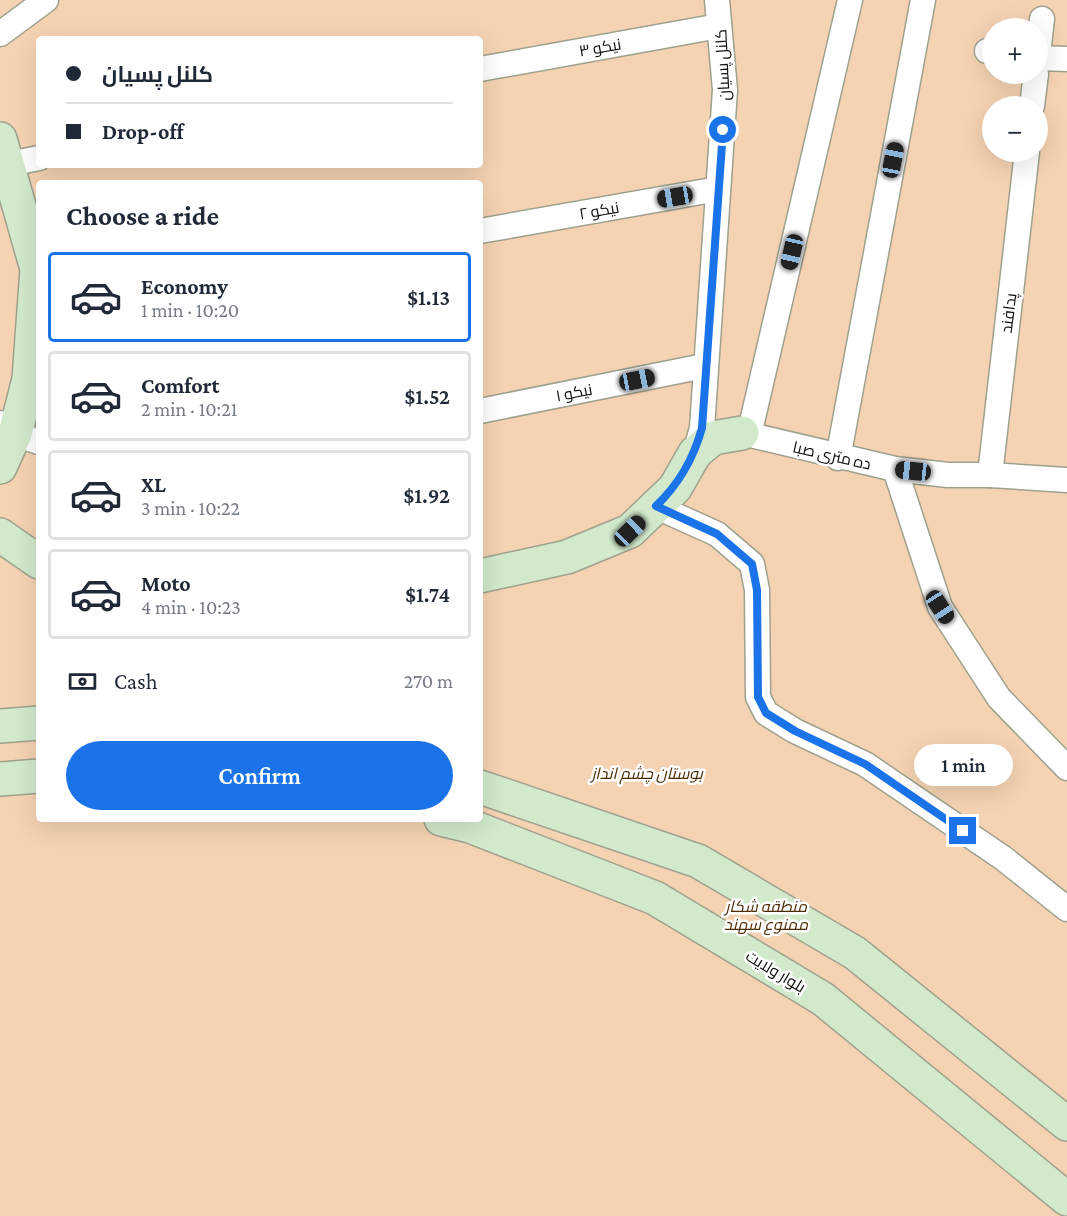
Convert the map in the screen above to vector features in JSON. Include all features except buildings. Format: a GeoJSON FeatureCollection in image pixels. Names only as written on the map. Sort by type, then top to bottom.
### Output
{"type":"FeatureCollection","features":[{"type":"Feature","properties":{"kind":"main road"},"geometry":{"type":"LineString","coordinates":[[16,154],[36,264]]}},
{"type":"Feature","properties":{"kind":"main road"},"geometry":{"type":"LineString","coordinates":[[0,467],[18,433],[29,379],[36,310]]}},
{"type":"Feature","properties":{"kind":"main road"},"geometry":{"type":"LineString","coordinates":[[483,575],[567,557],[630,531],[675,488],[695,453],[713,438],[746,434]]}},
{"type":"Feature","properties":{"kind":"main road"},"geometry":{"type":"LineString","coordinates":[[0,535],[36,560]]}},
{"type":"Feature","properties":{"kind":"main road"},"geometry":{"type":"LineString","coordinates":[[0,726],[36,723]]}},
{"type":"Feature","properties":{"kind":"main road"},"geometry":{"type":"LineString","coordinates":[[0,778],[36,776]]}},
{"type":"Feature","properties":{"kind":"main road"},"geometry":{"type":"LineString","coordinates":[[483,788],[698,861],[855,953],[1067,1124]]}},
{"type":"Feature","properties":{"kind":"main road","name":"بلوار ولایت"},"geometry":{"type":"LineString","coordinates":[[453,822],[470,826],[655,898],[823,999],[1067,1199]]}},
{"type":"Feature","properties":{"kind":"street"},"geometry":{"type":"LineString","coordinates":[[0,34],[46,0]]}},
{"type":"Feature","properties":{"kind":"street","name":"کلنل پسیان"},"geometry":{"type":"LineString","coordinates":[[695,453],[702,428],[704,366],[725,90],[717,0]]}},
{"type":"Feature","properties":{"kind":"street"},"geometry":{"type":"LineString","coordinates":[[746,434],[850,0]]}},
{"type":"Feature","properties":{"kind":"street"},"geometry":{"type":"LineString","coordinates":[[838,458],[923,0]]}},
{"type":"Feature","properties":{"kind":"street","name":"نیکو ۳"},"geometry":{"type":"LineString","coordinates":[[483,68],[719,26]]}},
{"type":"Feature","properties":{"kind":"street"},"geometry":{"type":"LineString","coordinates":[[1048,57],[1067,58]]}},
{"type":"Feature","properties":{"kind":"street","name":"پدافند"},"geometry":{"type":"LineString","coordinates":[[990,475],[1026,162]]}},
{"type":"Feature","properties":{"kind":"street","name":"نیکو ۲"},"geometry":{"type":"LineString","coordinates":[[483,230],[718,189]]}},
{"type":"Feature","properties":{"kind":"street","name":"نیکو ۱"},"geometry":{"type":"LineString","coordinates":[[483,410],[704,366]]}},
{"type":"Feature","properties":{"kind":"street","name":"ده متری صبا"},"geometry":{"type":"LineString","coordinates":[[746,434],[895,470],[948,475],[1067,480]]}},
{"type":"Feature","properties":{"kind":"street"},"geometry":{"type":"LineString","coordinates":[[895,470],[940,607],[999,698],[1066,765]]}},
{"type":"Feature","properties":{"kind":"street"},"geometry":{"type":"LineString","coordinates":[[656,506],[717,534],[752,564],[757,590],[758,697],[766,713],[795,731],[865,764],[1003,858],[1067,909]]}},
{"type":"Feature","properties":{"kind":"green space","name":"منطقه شکار ممنوع سهند"},"geometry":{"type":"Polygon","coordinates":[[[0,0],[1067,0],[1067,1216],[0,1216],[0,0]]]}},
{"type":"Feature","properties":{"kind":"route"},"geometry":{"type":"LineString","coordinates":[[723,130],[704,366],[702,428],[695,453],[675,488],[656,506],[717,534],[752,564],[757,590],[755,621],[758,697],[766,713],[795,731],[865,764],[963,831]]}},
{"type":"Feature","properties":{"kind":"park label","name":"بوستان چشم انداز"},"geometry":{"type":"Point","coordinates":[647,773]}}]}
